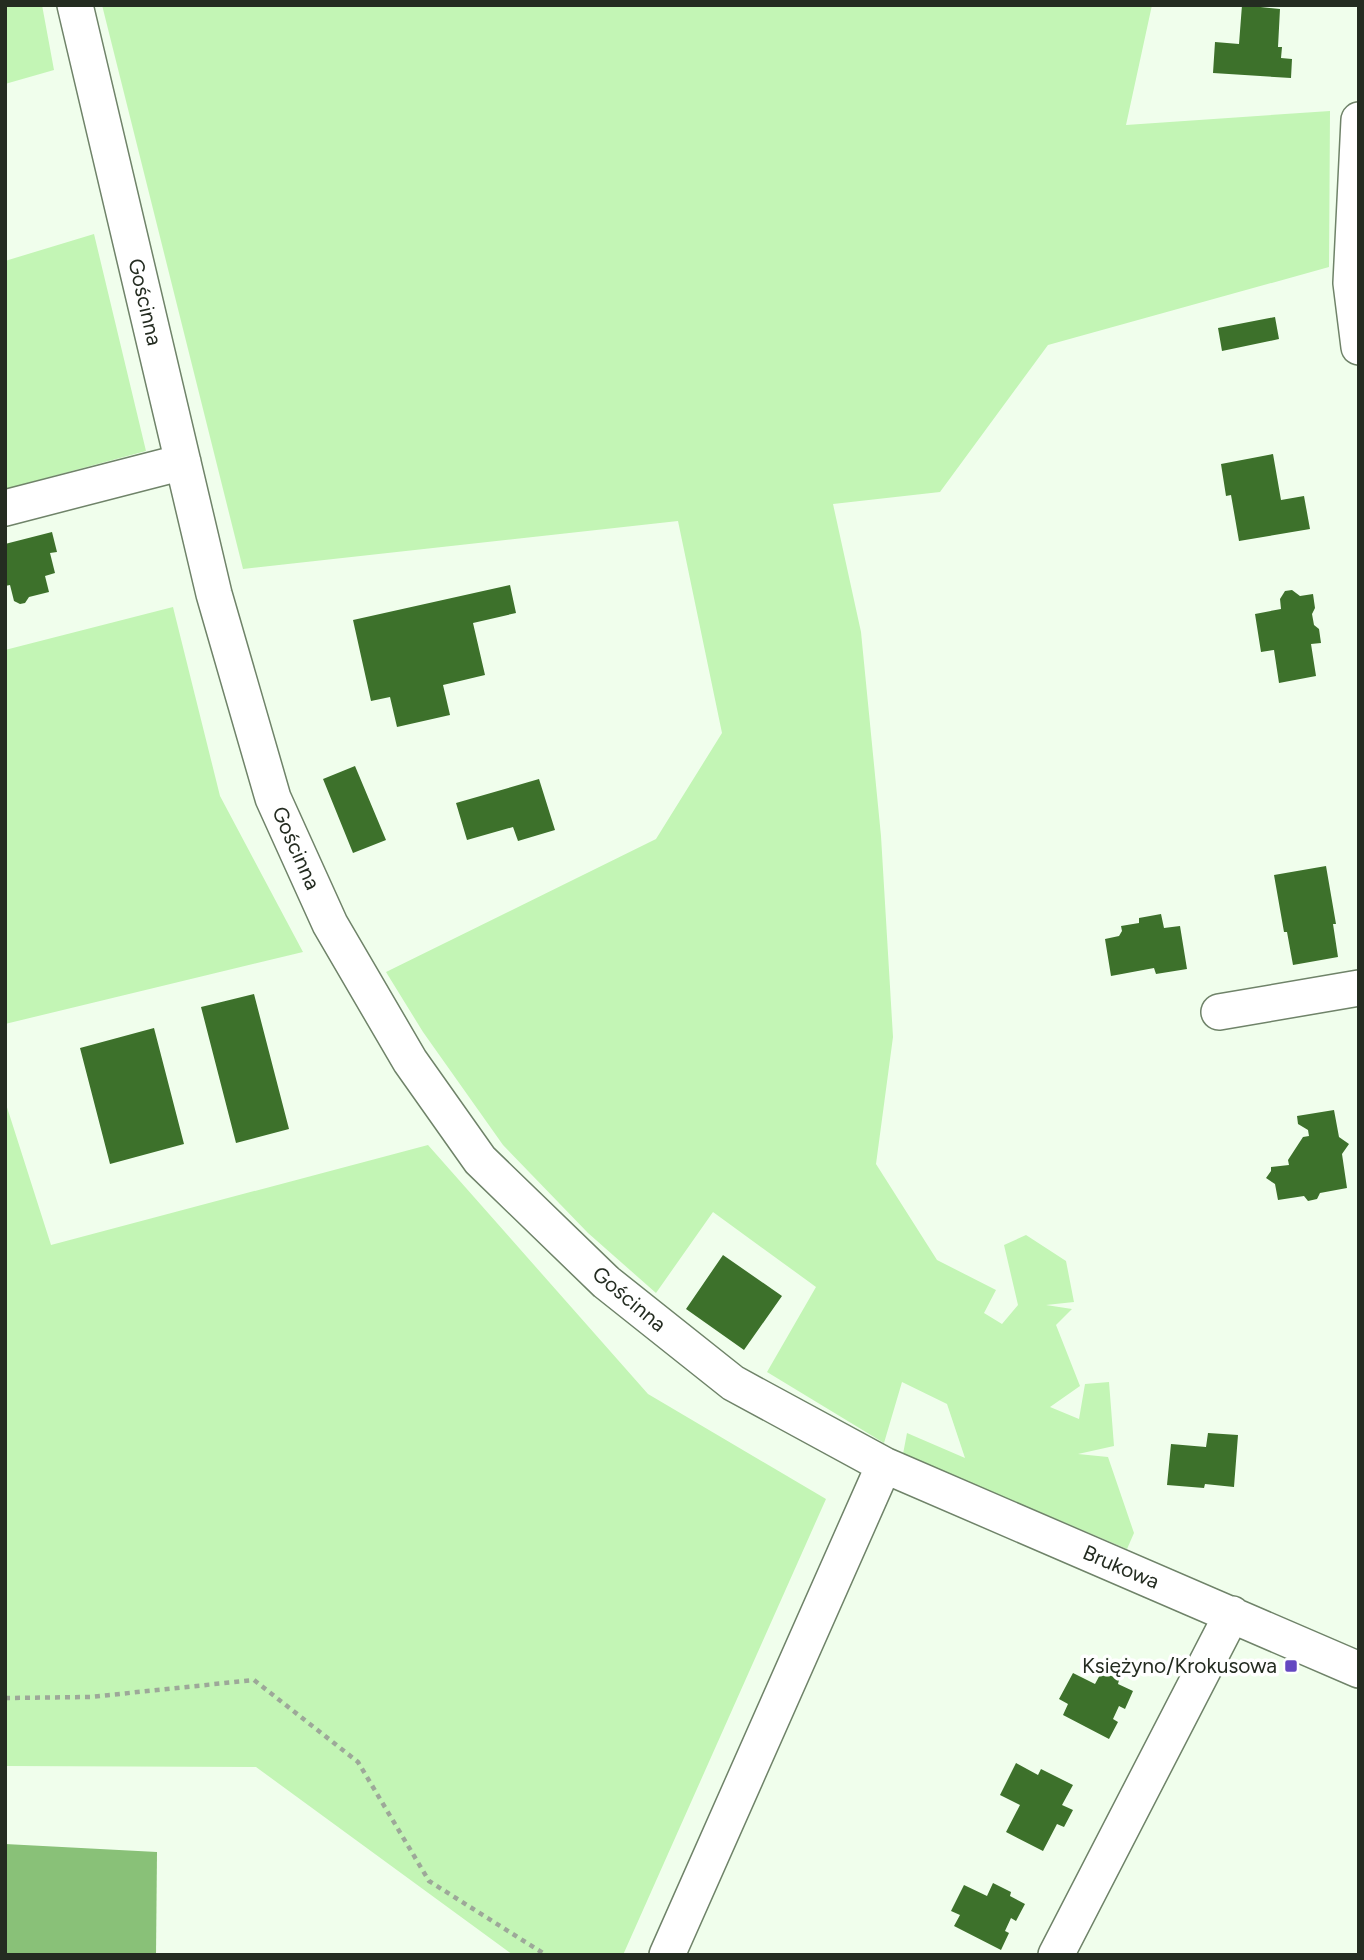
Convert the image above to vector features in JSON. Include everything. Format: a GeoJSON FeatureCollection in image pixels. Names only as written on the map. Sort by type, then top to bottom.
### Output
{"type":"FeatureCollection","features":[{"type":"Feature","properties":{"kind":"street","name":"Gościnna"},"geometry":{"type":"LineString","coordinates":[[75,5],[214,594],[273,798],[330,924],[410,1061],[480,1160],[606,1282],[733,1383],[884,1465]]}},
{"type":"Feature","properties":{"kind":"street"},"geometry":{"type":"LineString","coordinates":[[1359,120],[1351,283],[1359,347]]}},
{"type":"Feature","properties":{"kind":"street"},"geometry":{"type":"LineString","coordinates":[[5,508],[183,462]]}},
{"type":"Feature","properties":{"kind":"street"},"geometry":{"type":"LineString","coordinates":[[1219,1012],[1359,988]]}},
{"type":"Feature","properties":{"kind":"street"},"geometry":{"type":"LineString","coordinates":[[667,1955],[884,1465]]}},
{"type":"Feature","properties":{"kind":"street","name":"Brukowa"},"geometry":{"type":"LineString","coordinates":[[884,1465],[1359,1670]]}},
{"type":"Feature","properties":{"kind":"street"},"geometry":{"type":"LineString","coordinates":[[1056,1955],[1232,1614]]}},
{"type":"Feature","properties":{"kind":"path"},"geometry":{"type":"LineString","coordinates":[[5,1698],[90,1697],[254,1680],[358,1762],[429,1881],[546,1955]]}},
{"type":"Feature","properties":{"kind":"shaded area"},"geometry":{"type":"Polygon","coordinates":[[[5,5],[42,5],[54,70],[5,84],[5,5]]]}},
{"type":"Feature","properties":{"kind":"shaded area"},"geometry":{"type":"Polygon","coordinates":[[[102,5],[1152,5],[1126,125],[1330,111],[1329,267],[1048,345],[940,492],[833,504],[861,632],[881,836],[893,1037],[876,1164],[937,1260],[996,1290],[984,1313],[1002,1324],[1018,1305],[1004,1245],[1026,1235],[1066,1261],[1074,1302],[1046,1305],[1072,1309],[1056,1325],[1080,1386],[1050,1407],[1079,1419],[1085,1384],[1109,1382],[1114,1446],[1078,1454],[1108,1457],[1134,1533],[1127,1549],[903,1454],[907,1433],[965,1458],[947,1404],[902,1382],[884,1443],[767,1372],[816,1287],[713,1212],[656,1293],[588,1233],[503,1145],[423,1032],[386,972],[656,839],[722,733],[678,521],[243,569],[102,5]]]}},
{"type":"Feature","properties":{"kind":"shaded area"},"geometry":{"type":"Polygon","coordinates":[[[94,234],[146,451],[5,489],[5,261],[94,234]]]}},
{"type":"Feature","properties":{"kind":"shaded area"},"geometry":{"type":"Polygon","coordinates":[[[173,607],[220,796],[303,952],[5,1024],[5,650],[173,607]]]}},
{"type":"Feature","properties":{"kind":"shaded area"},"geometry":{"type":"Polygon","coordinates":[[[5,1101],[51,1245],[428,1145],[648,1394],[826,1499],[623,1955],[513,1955],[256,1767],[5,1766],[5,1101]]]}},
{"type":"Feature","properties":{"kind":"shaded area"},"geometry":{"type":"Polygon","coordinates":[[[5,1844],[157,1852],[156,1955],[5,1955],[5,1844]]]}},
{"type":"Feature","properties":{"kind":"building"},"geometry":{"type":"Polygon","coordinates":[[[1242,5],[1280,9],[1278,47],[1282,47],[1281,58],[1292,59],[1291,78],[1213,73],[1215,42],[1239,44],[1242,5]]]}},
{"type":"Feature","properties":{"kind":"building"},"geometry":{"type":"Polygon","coordinates":[[[1275,317],[1279,339],[1222,351],[1218,328],[1275,317]]]}},
{"type":"Feature","properties":{"kind":"building"},"geometry":{"type":"Polygon","coordinates":[[[1273,454],[1281,500],[1304,496],[1310,529],[1239,541],[1231,495],[1226,496],[1221,464],[1273,454]]]}},
{"type":"Feature","properties":{"kind":"building"},"geometry":{"type":"Polygon","coordinates":[[[52,532],[57,552],[50,553],[55,573],[45,576],[49,592],[29,597],[25,603],[20,604],[14,601],[10,585],[5,586],[5,544],[52,532]]]}},
{"type":"Feature","properties":{"kind":"building"},"geometry":{"type":"Polygon","coordinates":[[[510,585],[516,613],[473,623],[485,675],[443,685],[450,715],[397,727],[390,697],[371,701],[353,620],[510,585]]]}},
{"type":"Feature","properties":{"kind":"building"},"geometry":{"type":"Polygon","coordinates":[[[1292,590],[1300,596],[1313,594],[1315,608],[1312,614],[1314,625],[1319,629],[1321,643],[1311,644],[1316,676],[1279,683],[1274,650],[1261,652],[1255,614],[1281,609],[1280,599],[1285,591],[1292,590]]]}},
{"type":"Feature","properties":{"kind":"building"},"geometry":{"type":"Polygon","coordinates":[[[355,766],[386,840],[353,853],[323,779],[355,766]]]}},
{"type":"Feature","properties":{"kind":"building"},"geometry":{"type":"Polygon","coordinates":[[[539,779],[555,830],[518,841],[513,827],[467,840],[456,803],[539,779]]]}},
{"type":"Feature","properties":{"kind":"building"},"geometry":{"type":"Polygon","coordinates":[[[1326,866],[1336,924],[1333,924],[1338,957],[1293,965],[1274,875],[1326,866]]]}},
{"type":"Feature","properties":{"kind":"building"},"geometry":{"type":"Polygon","coordinates":[[[1161,914],[1164,928],[1180,926],[1187,969],[1156,974],[1154,968],[1111,976],[1105,939],[1119,936],[1121,926],[1139,923],[1139,918],[1161,914]]]}},
{"type":"Feature","properties":{"kind":"building"},"geometry":{"type":"Polygon","coordinates":[[[254,994],[289,1129],[236,1143],[201,1007],[254,994]]]}},
{"type":"Feature","properties":{"kind":"building"},"geometry":{"type":"Polygon","coordinates":[[[154,1028],[184,1144],[110,1164],[80,1048],[154,1028]]]}},
{"type":"Feature","properties":{"kind":"building"},"geometry":{"type":"Polygon","coordinates":[[[1334,1110],[1339,1137],[1349,1144],[1342,1154],[1347,1188],[1320,1193],[1317,1199],[1308,1201],[1304,1196],[1278,1200],[1275,1184],[1266,1178],[1271,1167],[1289,1165],[1288,1160],[1303,1137],[1309,1136],[1308,1130],[1298,1124],[1297,1116],[1334,1110]]]}},
{"type":"Feature","properties":{"kind":"building"},"geometry":{"type":"Polygon","coordinates":[[[723,1255],[782,1296],[744,1350],[686,1309],[723,1255]]]}},
{"type":"Feature","properties":{"kind":"building"},"geometry":{"type":"Polygon","coordinates":[[[1208,1433],[1238,1435],[1234,1487],[1205,1484],[1204,1488],[1167,1485],[1171,1444],[1206,1447],[1208,1433]]]}},
{"type":"Feature","properties":{"kind":"building"},"geometry":{"type":"Polygon","coordinates":[[[1102,1671],[1119,1680],[1118,1684],[1133,1691],[1125,1709],[1119,1706],[1113,1719],[1118,1722],[1109,1739],[1063,1715],[1068,1704],[1059,1699],[1073,1673],[1095,1684],[1102,1671]]]}},
{"type":"Feature","properties":{"kind":"building"},"geometry":{"type":"Polygon","coordinates":[[[1016,1763],[1038,1775],[1041,1769],[1073,1785],[1062,1805],[1073,1810],[1064,1827],[1057,1824],[1043,1851],[1006,1832],[1020,1805],[1000,1795],[1016,1763]]]}},
{"type":"Feature","properties":{"kind":"building"},"geometry":{"type":"Polygon","coordinates":[[[993,1883],[1011,1892],[1010,1896],[1025,1904],[1016,1921],[1011,1918],[1005,1931],[1009,1933],[1001,1950],[954,1926],[960,1915],[951,1911],[964,1885],[987,1896],[993,1883]]]}},
{"type":"Feature","properties":{"kind":"place","name":"Księżyno/Krokusowa"},"geometry":{"type":"Point","coordinates":[1291,1666]}}]}
